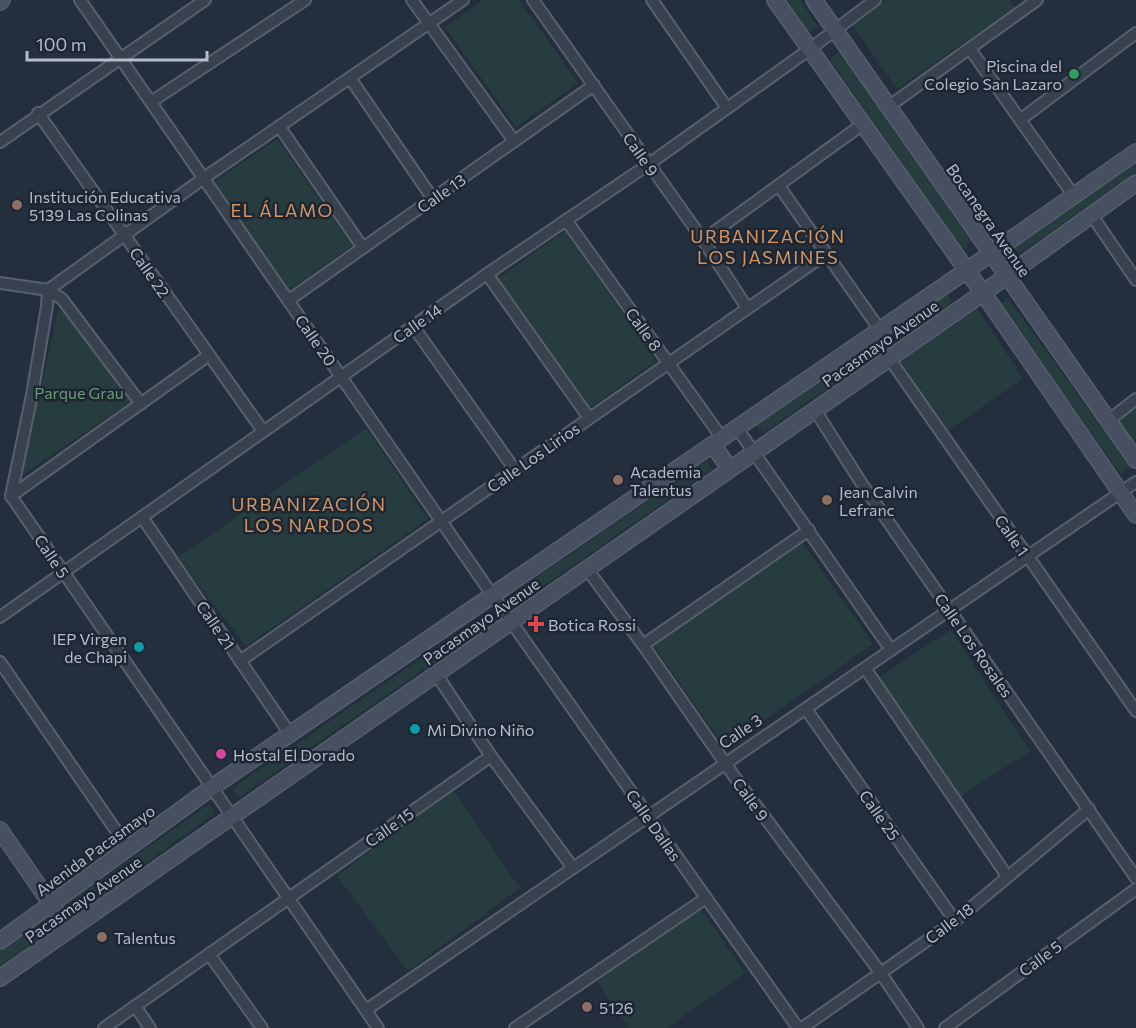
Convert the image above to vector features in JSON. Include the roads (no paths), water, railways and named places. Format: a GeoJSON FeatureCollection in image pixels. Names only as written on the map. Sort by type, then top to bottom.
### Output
{"type":"FeatureCollection","features":[{"type":"Feature","properties":{"kind":"main road"},"geometry":{"type":"LineString","coordinates":[[776,0],[1136,515]]}},
{"type":"Feature","properties":{"kind":"main road","name":"Bocanegra Avenue"},"geometry":{"type":"LineString","coordinates":[[814,0],[1136,460]]}},
{"type":"Feature","properties":{"kind":"main road","name":"Pacasmayo Avenue"},"geometry":{"type":"LineString","coordinates":[[211,788],[991,254],[1136,152]]}},
{"type":"Feature","properties":{"kind":"main road"},"geometry":{"type":"LineString","coordinates":[[983,293],[1136,183]]}},
{"type":"Feature","properties":{"kind":"main road","name":"Pacasmayo Avenue"},"geometry":{"type":"LineString","coordinates":[[0,978],[983,293]]}},
{"type":"Feature","properties":{"kind":"main road"},"geometry":{"type":"LineString","coordinates":[[717,442],[730,469]]}},
{"type":"Feature","properties":{"kind":"main road","name":"Avenida Pacasmayo"},"geometry":{"type":"LineString","coordinates":[[0,941],[211,788]]}},
{"type":"Feature","properties":{"kind":"main road"},"geometry":{"type":"LineString","coordinates":[[0,830],[69,930]]}},
{"type":"Feature","properties":{"kind":"street"},"geometry":{"type":"LineString","coordinates":[[80,0],[121,58]]}},
{"type":"Feature","properties":{"kind":"street"},"geometry":{"type":"LineString","coordinates":[[0,142],[38,113],[205,0]]}},
{"type":"Feature","properties":{"kind":"street"},"geometry":{"type":"LineString","coordinates":[[151,102],[305,0]]}},
{"type":"Feature","properties":{"kind":"street"},"geometry":{"type":"LineString","coordinates":[[412,0],[514,141]]}},
{"type":"Feature","properties":{"kind":"street"},"geometry":{"type":"LineString","coordinates":[[48,290],[204,178],[463,0]]}},
{"type":"Feature","properties":{"kind":"street","name":"Calle 9"},"geometry":{"type":"LineString","coordinates":[[533,0],[703,240],[747,308]]}},
{"type":"Feature","properties":{"kind":"street"},"geometry":{"type":"LineString","coordinates":[[652,0],[727,108]]}},
{"type":"Feature","properties":{"kind":"street","name":"Calle 14"},"geometry":{"type":"LineString","coordinates":[[0,617],[487,274],[648,164],[875,0]]}},
{"type":"Feature","properties":{"kind":"street"},"geometry":{"type":"LineString","coordinates":[[888,107],[970,49],[1023,4],[1037,0]]}},
{"type":"Feature","properties":{"kind":"street"},"geometry":{"type":"LineString","coordinates":[[1020,120],[1136,33]]}},
{"type":"Feature","properties":{"kind":"street"},"geometry":{"type":"LineString","coordinates":[[970,49],[1074,195]]}},
{"type":"Feature","properties":{"kind":"street","name":"Calle 20"},"geometry":{"type":"LineString","coordinates":[[121,58],[511,622]]}},
{"type":"Feature","properties":{"kind":"street"},"geometry":{"type":"LineString","coordinates":[[350,78],[433,199]]}},
{"type":"Feature","properties":{"kind":"street","name":"Calle 13"},"geometry":{"type":"LineString","coordinates":[[289,300],[594,85]]}},
{"type":"Feature","properties":{"kind":"street","name":"Calle 22"},"geometry":{"type":"LineString","coordinates":[[38,113],[263,431]]}},
{"type":"Feature","properties":{"kind":"street"},"geometry":{"type":"LineString","coordinates":[[703,240],[863,124]]}},
{"type":"Feature","properties":{"kind":"street"},"geometry":{"type":"LineString","coordinates":[[279,126],[363,248]]}},
{"type":"Feature","properties":{"kind":"street"},"geometry":{"type":"LineString","coordinates":[[779,186],[880,330]]}},
{"type":"Feature","properties":{"kind":"street"},"geometry":{"type":"LineString","coordinates":[[1091,214],[1136,280]]}},
{"type":"Feature","properties":{"kind":"street","name":"Calle 8"},"geometry":{"type":"LineString","coordinates":[[566,220],[668,363],[717,442]]}},
{"type":"Feature","properties":{"kind":"street","name":"Calle Los Lirios"},"geometry":{"type":"LineString","coordinates":[[240,661],[826,254]]}},
{"type":"Feature","properties":{"kind":"street"},"geometry":{"type":"LineString","coordinates":[[487,274],[589,418]]}},
{"type":"Feature","properties":{"kind":"street"},"geometry":{"type":"LineString","coordinates":[[0,283],[48,290],[62,299],[141,404]]}},
{"type":"Feature","properties":{"kind":"street"},"geometry":{"type":"LineString","coordinates":[[11,496],[32,395],[48,290]]}},
{"type":"Feature","properties":{"kind":"street"},"geometry":{"type":"LineString","coordinates":[[413,326],[515,470]]}},
{"type":"Feature","properties":{"kind":"street"},"geometry":{"type":"LineString","coordinates":[[11,496],[209,355]]}},
{"type":"Feature","properties":{"kind":"street","name":"Calle 1"},"geometry":{"type":"LineString","coordinates":[[889,358],[1136,711]]}},
{"type":"Feature","properties":{"kind":"street"},"geometry":{"type":"LineString","coordinates":[[1108,421],[1136,399]]}},
{"type":"Feature","properties":{"kind":"street","name":"Calle Los Rosales"},"geometry":{"type":"LineString","coordinates":[[815,410],[862,484],[1136,878]]}},
{"type":"Feature","properties":{"kind":"street"},"geometry":{"type":"LineString","coordinates":[[737,428],[891,650]]}},
{"type":"Feature","properties":{"kind":"street","name":"Calle 3"},"geometry":{"type":"LineString","coordinates":[[366,1011],[725,762],[806,709],[1136,482]]}},
{"type":"Feature","properties":{"kind":"street","name":"Calle 5"},"geometry":{"type":"LineString","coordinates":[[11,496],[162,713],[211,788]]}},
{"type":"Feature","properties":{"kind":"street","name":"Calle 21"},"geometry":{"type":"LineString","coordinates":[[142,517],[290,734]]}},
{"type":"Feature","properties":{"kind":"street"},"geometry":{"type":"LineString","coordinates":[[643,645],[809,530]]}},
{"type":"Feature","properties":{"kind":"street","name":"Calle 9"},"geometry":{"type":"LineString","coordinates":[[586,569],[880,972],[918,1028]]}},
{"type":"Feature","properties":{"kind":"street","name":"Calle Dallas"},"geometry":{"type":"LineString","coordinates":[[511,622],[800,1028]]}},
{"type":"Feature","properties":{"kind":"street"},"geometry":{"type":"LineString","coordinates":[[0,662],[128,848]]}},
{"type":"Feature","properties":{"kind":"street"},"geometry":{"type":"LineString","coordinates":[[865,668],[1007,876]]}},
{"type":"Feature","properties":{"kind":"street"},"geometry":{"type":"LineString","coordinates":[[436,674],[491,756],[573,868]]}},
{"type":"Feature","properties":{"kind":"street","name":"Calle 25"},"geometry":{"type":"LineString","coordinates":[[806,709],[955,921]]}},
{"type":"Feature","properties":{"kind":"street","name":"Calle 15"},"geometry":{"type":"LineString","coordinates":[[104,1028],[491,756]]}},
{"type":"Feature","properties":{"kind":"street"},"geometry":{"type":"LineString","coordinates":[[211,788],[378,1028]]}},
{"type":"Feature","properties":{"kind":"street","name":"Calle 18"},"geometry":{"type":"LineString","coordinates":[[800,1028],[955,921],[1089,809]]}},
{"type":"Feature","properties":{"kind":"street","name":"Calle 5"},"geometry":{"type":"LineString","coordinates":[[945,1028],[1136,888]]}},
{"type":"Feature","properties":{"kind":"street"},"geometry":{"type":"LineString","coordinates":[[515,1028],[706,898]]}},
{"type":"Feature","properties":{"kind":"street"},"geometry":{"type":"LineString","coordinates":[[209,954],[262,1028]]}},
{"type":"Feature","properties":{"kind":"street"},"geometry":{"type":"LineString","coordinates":[[135,1006],[150,1028]]}},
{"type":"Feature","properties":{"kind":"place","name":"Piscina del Colegio San Lazaro"},"geometry":{"type":"Point","coordinates":[1074,74]}},
{"type":"Feature","properties":{"kind":"place","name":"Institución Educativa 5139 Las Colinas"},"geometry":{"type":"Point","coordinates":[17,205]}},
{"type":"Feature","properties":{"kind":"place","name":"Academia Talentus"},"geometry":{"type":"Point","coordinates":[618,480]}},
{"type":"Feature","properties":{"kind":"place","name":"Jean Calvin Lefranc"},"geometry":{"type":"Point","coordinates":[827,500]}},
{"type":"Feature","properties":{"kind":"place","name":"Botica Rossi"},"geometry":{"type":"Point","coordinates":[536,624]}},
{"type":"Feature","properties":{"kind":"place","name":"IEP Virgen de Chapi"},"geometry":{"type":"Point","coordinates":[139,647]}},
{"type":"Feature","properties":{"kind":"place","name":"Mi Divino Niño"},"geometry":{"type":"Point","coordinates":[415,729]}},
{"type":"Feature","properties":{"kind":"place","name":"Hostal El Dorado"},"geometry":{"type":"Point","coordinates":[221,754]}},
{"type":"Feature","properties":{"kind":"place","name":"Talentus"},"geometry":{"type":"Point","coordinates":[102,937]}},
{"type":"Feature","properties":{"kind":"place","name":"5126"},"geometry":{"type":"Point","coordinates":[587,1007]}},
{"type":"Feature","properties":{"kind":"district","name":"EL ÁLAMO"},"geometry":{"type":"Point","coordinates":[282,210]}},
{"type":"Feature","properties":{"kind":"district","name":"URBANIZACIÓN LOS JASMINES"},"geometry":{"type":"Point","coordinates":[768,246]}},
{"type":"Feature","properties":{"kind":"district","name":"URBANIZACIÓN LOS NARDOS"},"geometry":{"type":"Point","coordinates":[309,514]}},
{"type":"Feature","properties":{"kind":"park label","name":"Parque Grau"},"geometry":{"type":"Point","coordinates":[79,392]}}]}
